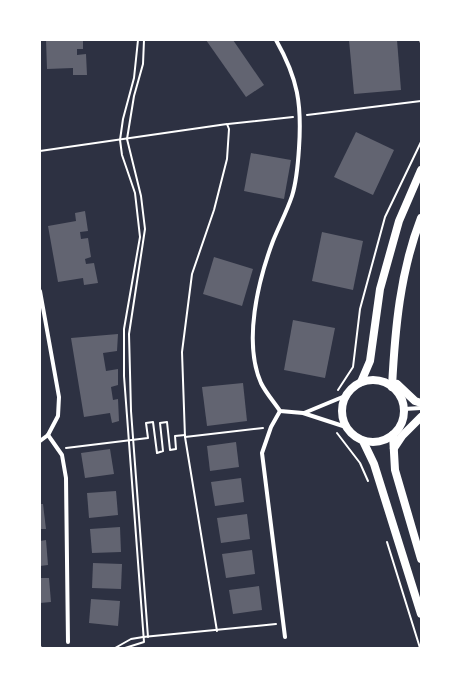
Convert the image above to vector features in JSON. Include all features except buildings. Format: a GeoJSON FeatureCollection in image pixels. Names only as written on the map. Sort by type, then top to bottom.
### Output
{"type":"FeatureCollection","features":[{"type":"Feature","properties":{"kind":"main road"},"geometry":{"type":"LineString","coordinates":[[361,382],[370,361],[380,289],[399,221],[421,170]]}},
{"type":"Feature","properties":{"kind":"main road"},"geometry":{"type":"LineString","coordinates":[[421,218],[408,256],[400,292],[392,383],[402,400],[404,408],[401,423],[393,435],[384,440],[374,442],[363,441],[350,433],[346,427],[342,411],[345,396],[352,387],[361,382],[378,380],[392,383],[415,401],[421,402]]}},
{"type":"Feature","properties":{"kind":"main road"},"geometry":{"type":"LineString","coordinates":[[394,448],[402,436],[421,418]]}},
{"type":"Feature","properties":{"kind":"main road"},"geometry":{"type":"LineString","coordinates":[[393,435],[395,470],[421,559]]}},
{"type":"Feature","properties":{"kind":"main road"},"geometry":{"type":"LineString","coordinates":[[363,441],[374,464],[421,614]]}},
{"type":"Feature","properties":{"kind":"street"},"geometry":{"type":"LineString","coordinates":[[276,40],[288,61],[297,87],[301,116],[298,168],[292,195],[273,241],[254,320],[253,348],[262,384],[280,411]]}},
{"type":"Feature","properties":{"kind":"street"},"geometry":{"type":"LineString","coordinates":[[40,291],[59,397],[58,416],[48,434],[40,441]]}},
{"type":"Feature","properties":{"kind":"street"},"geometry":{"type":"LineString","coordinates":[[303,413],[345,396]]}},
{"type":"Feature","properties":{"kind":"street"},"geometry":{"type":"LineString","coordinates":[[404,408],[421,408]]}},
{"type":"Feature","properties":{"kind":"street"},"geometry":{"type":"LineString","coordinates":[[280,411],[303,413],[346,427]]}},
{"type":"Feature","properties":{"kind":"street"},"geometry":{"type":"LineString","coordinates":[[280,411],[271,427],[262,453],[282,623],[285,637]]}},
{"type":"Feature","properties":{"kind":"street"},"geometry":{"type":"LineString","coordinates":[[48,434],[62,455],[66,478],[68,642]]}},
{"type":"Feature","properties":{"kind":"path"},"geometry":{"type":"LineString","coordinates":[[125,648],[144,642],[127,440],[124,376],[124,329],[140,237],[135,193],[122,155],[120,140],[123,119],[134,78],[138,40]]}},
{"type":"Feature","properties":{"kind":"path"},"geometry":{"type":"LineString","coordinates":[[144,40],[143,64],[134,96],[127,139],[141,196],[145,229],[129,334],[133,441],[148,637]]}},
{"type":"Feature","properties":{"kind":"path"},"geometry":{"type":"LineString","coordinates":[[40,151],[227,124],[421,101]]}},
{"type":"Feature","properties":{"kind":"path"},"geometry":{"type":"LineString","coordinates":[[217,631],[185,436],[182,352],[192,274],[214,210],[227,159],[230,129],[227,124]]}},
{"type":"Feature","properties":{"kind":"path"},"geometry":{"type":"LineString","coordinates":[[331,402],[353,367],[360,309],[383,224],[421,142]]}},
{"type":"Feature","properties":{"kind":"path"},"geometry":{"type":"LineString","coordinates":[[66,448],[148,438],[146,423],[153,422],[157,452],[163,451],[160,422],[167,422],[170,450],[176,449],[175,436],[251,430]]}},
{"type":"Feature","properties":{"kind":"path"},"geometry":{"type":"LineString","coordinates":[[330,422],[338,435],[360,463],[369,486]]}},
{"type":"Feature","properties":{"kind":"path"},"geometry":{"type":"LineString","coordinates":[[385,538],[420,648]]}},
{"type":"Feature","properties":{"kind":"path"},"geometry":{"type":"LineString","coordinates":[[115,648],[131,639],[144,637],[217,631],[282,623]]}}]}
